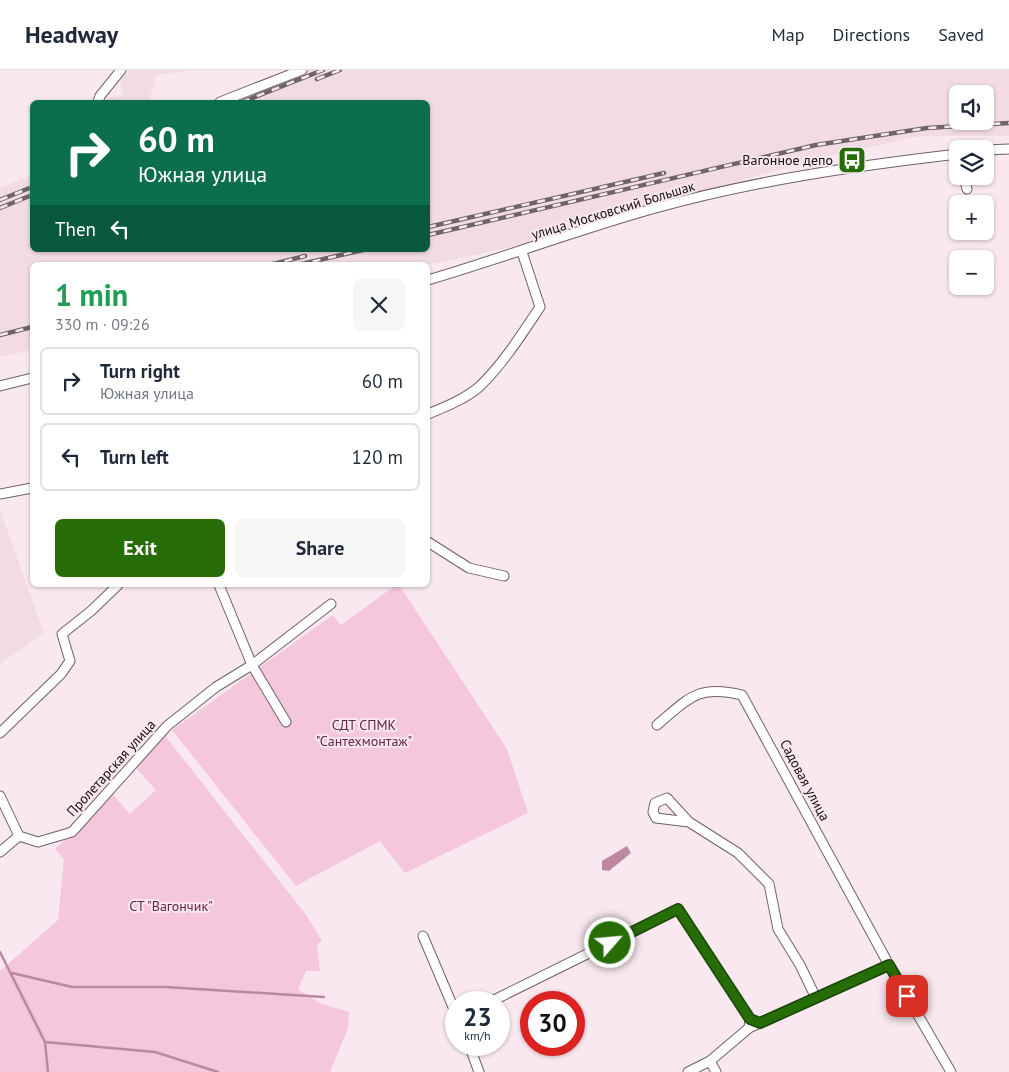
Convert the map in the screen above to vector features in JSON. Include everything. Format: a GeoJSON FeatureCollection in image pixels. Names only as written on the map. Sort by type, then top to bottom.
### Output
{"type":"FeatureCollection","features":[{"type":"Feature","properties":{"kind":"street"},"geometry":{"type":"LineString","coordinates":[[99,100],[121,70]]}},
{"type":"Feature","properties":{"kind":"street"},"geometry":{"type":"LineString","coordinates":[[225,100],[302,70]]}},
{"type":"Feature","properties":{"kind":"street"},"geometry":{"type":"LineString","coordinates":[[994,150],[1009,149]]}},
{"type":"Feature","properties":{"kind":"street","name":"улица Московский Большак"},"geometry":{"type":"LineString","coordinates":[[430,279],[522,252],[651,209],[762,182],[869,164],[949,155]]}},
{"type":"Feature","properties":{"kind":"street"},"geometry":{"type":"LineString","coordinates":[[966,185],[967,189]]}},
{"type":"Feature","properties":{"kind":"street"},"geometry":{"type":"LineString","coordinates":[[430,413],[447,406],[478,388],[500,363],[540,307],[522,252]]}},
{"type":"Feature","properties":{"kind":"street"},"geometry":{"type":"LineString","coordinates":[[0,386],[30,378]]}},
{"type":"Feature","properties":{"kind":"street"},"geometry":{"type":"LineString","coordinates":[[0,494],[30,488]]}},
{"type":"Feature","properties":{"kind":"street"},"geometry":{"type":"LineString","coordinates":[[430,545],[469,568],[504,576]]}},
{"type":"Feature","properties":{"kind":"street"},"geometry":{"type":"LineString","coordinates":[[0,733],[61,674],[70,661],[62,634],[91,612],[116,587]]}},
{"type":"Feature","properties":{"kind":"street"},"geometry":{"type":"LineString","coordinates":[[220,587],[252,665],[286,722]]}},
{"type":"Feature","properties":{"kind":"street","name":"Пролетарская улица"},"geometry":{"type":"LineString","coordinates":[[19,836],[38,842],[72,832],[167,726],[216,687],[252,665],[331,604]]}},
{"type":"Feature","properties":{"kind":"street","name":"Садовая улица"},"geometry":{"type":"LineString","coordinates":[[657,725],[693,695],[720,689],[742,695],[889,965],[951,1072]]}},
{"type":"Feature","properties":{"kind":"street"},"geometry":{"type":"LineString","coordinates":[[0,796],[19,836],[0,852]]}},
{"type":"Feature","properties":{"kind":"street"},"geometry":{"type":"LineString","coordinates":[[689,822],[738,853],[769,884],[778,929],[800,965],[816,998]]}},
{"type":"Feature","properties":{"kind":"street"},"geometry":{"type":"LineString","coordinates":[[510,992],[678,909],[750,1023]]}},
{"type":"Feature","properties":{"kind":"street"},"geometry":{"type":"LineString","coordinates":[[423,936],[446,991]]}},
{"type":"Feature","properties":{"kind":"street"},"geometry":{"type":"LineString","coordinates":[[688,1072],[710,1060],[750,1023],[760,1023],[889,965]]}},
{"type":"Feature","properties":{"kind":"street"},"geometry":{"type":"LineString","coordinates":[[473,1056],[480,1072]]}},
{"type":"Feature","properties":{"kind":"street"},"geometry":{"type":"LineString","coordinates":[[710,1060],[716,1072]]}},
{"type":"Feature","properties":{"kind":"shaded area"},"geometry":{"type":"Polygon","coordinates":[[[130,70],[190,70],[156,75],[150,100],[104,100],[123,95],[120,81],[130,70]]]}},
{"type":"Feature","properties":{"kind":"shaded area"},"geometry":{"type":"Polygon","coordinates":[[[293,70],[1009,70],[1009,136],[922,136],[823,157],[507,248],[430,264],[430,262],[30,262],[30,350],[0,357],[0,188],[30,176],[30,252],[430,252],[430,100],[217,100],[293,70]]]}},
{"type":"Feature","properties":{"kind":"shaded area"},"geometry":{"type":"Polygon","coordinates":[[[0,510],[44,633],[0,664],[0,510]]]}},
{"type":"Feature","properties":{"kind":"shaded area"},"geometry":{"type":"Polygon","coordinates":[[[627,846],[631,853],[609,871],[602,870],[602,861],[627,846]]]}},
{"type":"Feature","properties":{"kind":"green space","name":"СДТ СПМК \"Сантехмонтаж\""},"geometry":{"type":"Polygon","coordinates":[[[393,587],[400,587],[507,749],[528,813],[405,873],[380,841],[296,886],[172,730],[333,615],[341,625],[393,587]]]}},
{"type":"Feature","properties":{"kind":"green space","name":"СТ \"Вагончик\""},"geometry":{"type":"Polygon","coordinates":[[[162,732],[307,916],[322,941],[317,944],[320,971],[306,971],[298,989],[319,1003],[349,1012],[348,1028],[330,1072],[0,1072],[0,971],[58,920],[64,859],[55,849],[113,795],[130,814],[156,790],[134,766],[162,732]]]}},
{"type":"Feature","properties":{"kind":"waterway"},"geometry":{"type":"LineString","coordinates":[[0,952],[45,1042],[48,1072]]}},
{"type":"Feature","properties":{"kind":"waterway"},"geometry":{"type":"LineString","coordinates":[[12,973],[72,987],[166,987],[324,997]]}},
{"type":"Feature","properties":{"kind":"waterway"},"geometry":{"type":"LineString","coordinates":[[45,1042],[155,1052],[218,1072]]}},
{"type":"Feature","properties":{"kind":"railway"},"geometry":{"type":"LineString","coordinates":[[247,100],[323,70]]}},
{"type":"Feature","properties":{"kind":"railway"},"geometry":{"type":"LineString","coordinates":[[317,79],[340,70]]}},
{"type":"Feature","properties":{"kind":"railway"},"geometry":{"type":"LineString","coordinates":[[430,235],[816,145],[927,128],[1009,123]]}},
{"type":"Feature","properties":{"kind":"railway"},"geometry":{"type":"LineString","coordinates":[[430,227],[664,173]]}},
{"type":"Feature","properties":{"kind":"railway"},"geometry":{"type":"LineString","coordinates":[[0,200],[30,188]]}},
{"type":"Feature","properties":{"kind":"railway"},"geometry":{"type":"LineString","coordinates":[[0,208],[30,196]]}},
{"type":"Feature","properties":{"kind":"railway"},"geometry":{"type":"LineString","coordinates":[[310,262],[354,252]]}},
{"type":"Feature","properties":{"kind":"railway"},"geometry":{"type":"LineString","coordinates":[[281,262],[305,256]]}},
{"type":"Feature","properties":{"kind":"railway"},"geometry":{"type":"LineString","coordinates":[[0,335],[30,328]]}},
{"type":"Feature","properties":{"kind":"place","name":"Вагонное депо"},"geometry":{"type":"Point","coordinates":[852,160]}},
{"type":"Feature","properties":{"kind":"route"},"geometry":{"type":"LineString","coordinates":[[610,943],[678,909],[750,1019],[760,1023],[889,965],[907,996]]}}]}
